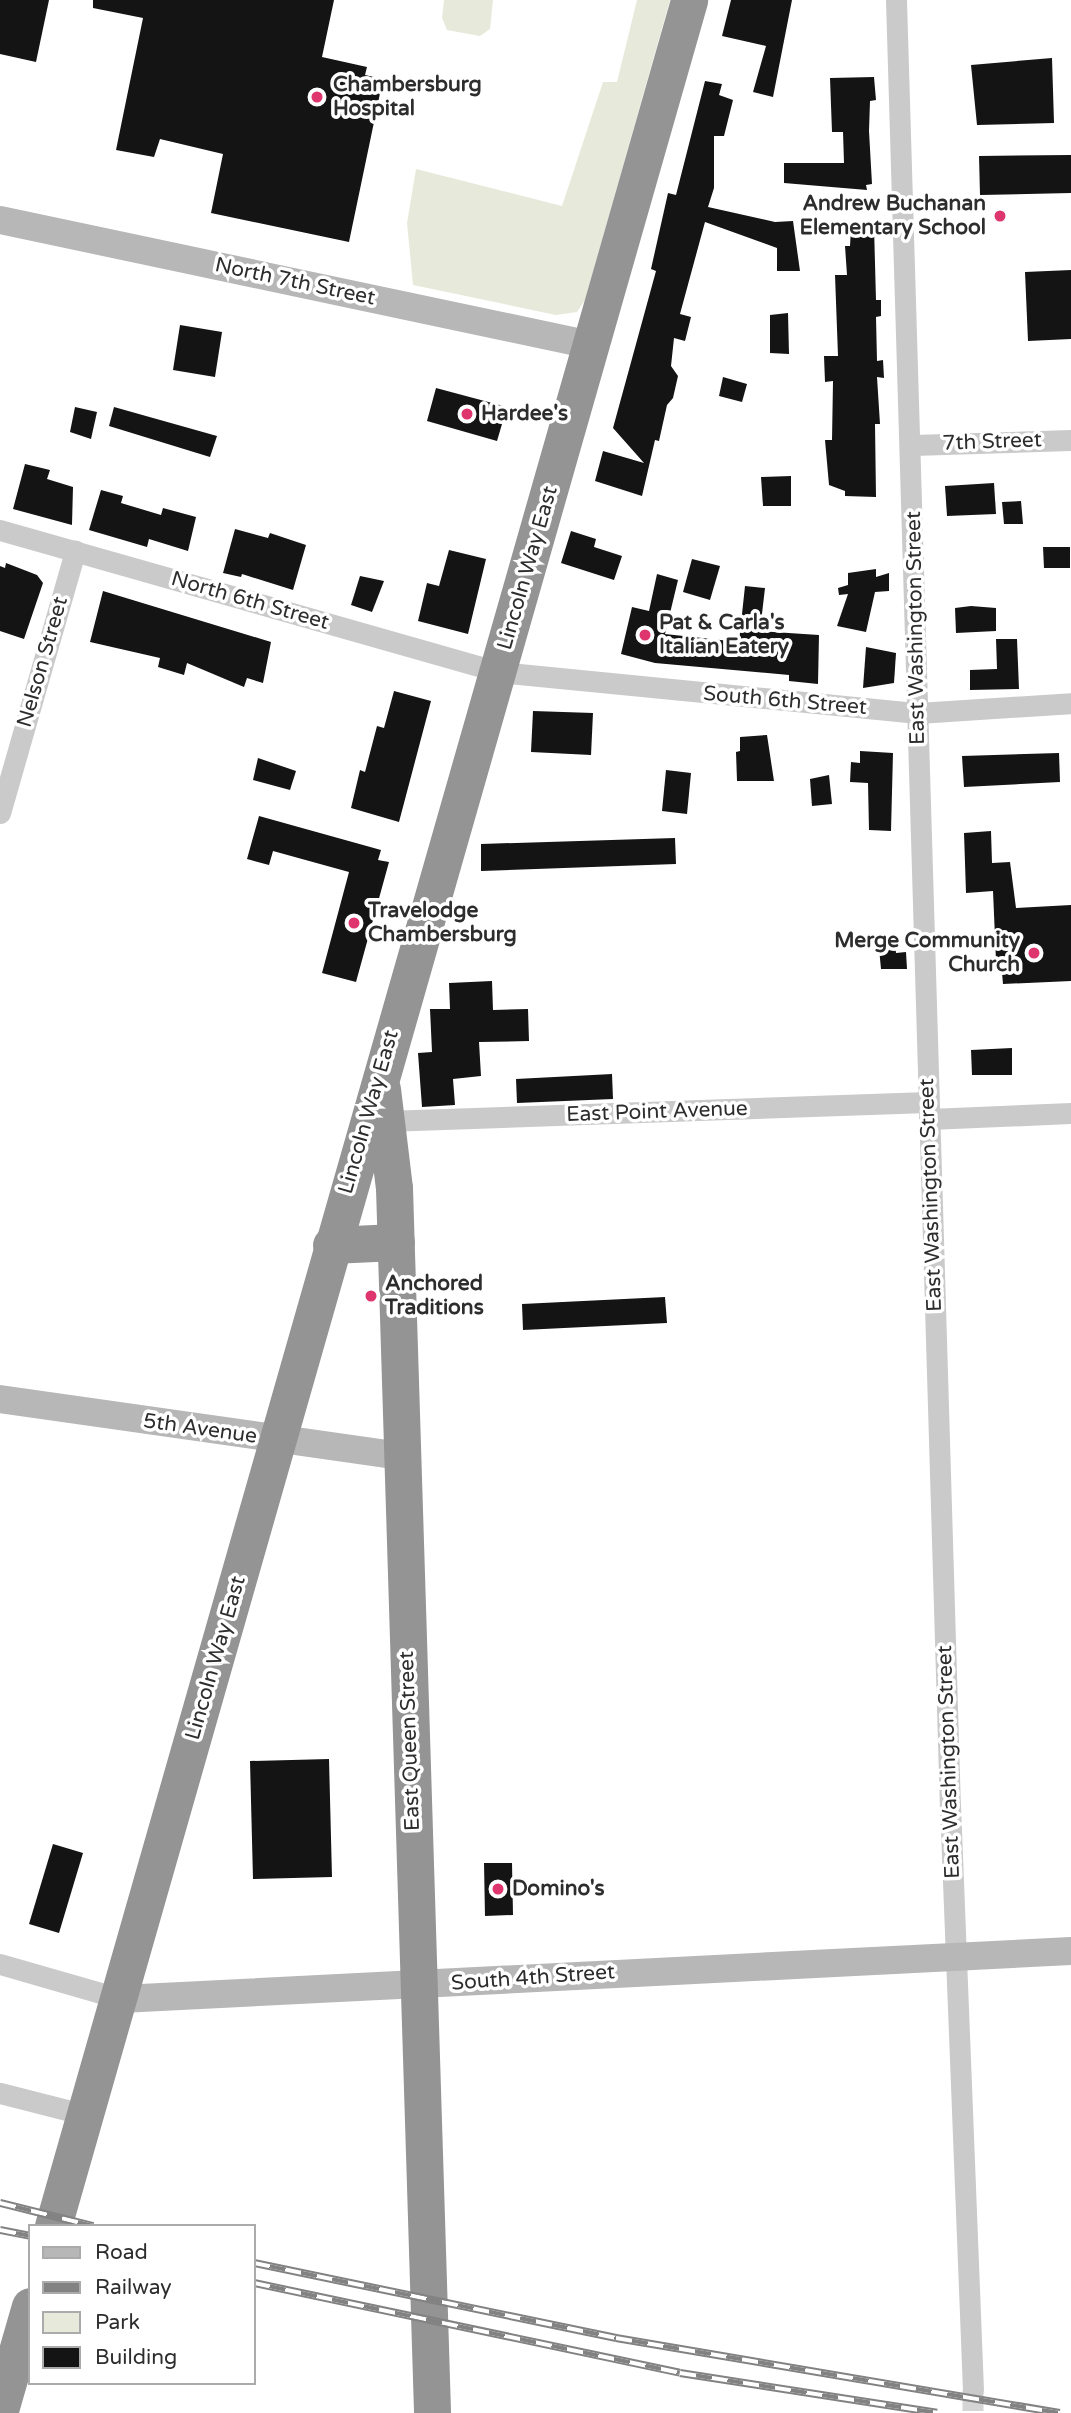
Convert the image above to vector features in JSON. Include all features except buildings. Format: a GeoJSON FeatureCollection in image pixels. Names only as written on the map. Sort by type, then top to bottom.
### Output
{"type":"FeatureCollection","features":[{"type":"Feature","properties":{"kind":"highway","name":"Lincoln Way East"},"geometry":{"type":"LineString","coordinates":[[54,2224],[121,1999],[331,1245],[499,672],[689,0]]}},
{"type":"Feature","properties":{"kind":"highway","name":"East Queen Street"},"geometry":{"type":"LineString","coordinates":[[381,1070],[396,1242],[400,1456],[432,2413]]}},
{"type":"Feature","properties":{"kind":"highway"},"geometry":{"type":"LineString","coordinates":[[331,1245],[396,1242]]}},
{"type":"Feature","properties":{"kind":"highway"},"geometry":{"type":"LineString","coordinates":[[0,2410],[17,2323]]}},
{"type":"Feature","properties":{"kind":"street","name":"East Washington Street"},"geometry":{"type":"LineString","coordinates":[[896,0],[913,445],[929,1110],[973,2390]]}},
{"type":"Feature","properties":{"kind":"street","name":"North 7th Street"},"geometry":{"type":"LineString","coordinates":[[0,219],[591,345]]}},
{"type":"Feature","properties":{"kind":"street","name":"7th Street"},"geometry":{"type":"LineString","coordinates":[[913,445],[1071,440]]}},
{"type":"Feature","properties":{"kind":"street","name":"North 6th Street"},"geometry":{"type":"LineString","coordinates":[[0,530],[499,672]]}},
{"type":"Feature","properties":{"kind":"street","name":"Nelson Street"},"geometry":{"type":"LineString","coordinates":[[0,813],[75,551]]}},
{"type":"Feature","properties":{"kind":"street","name":"South 6th Street"},"geometry":{"type":"LineString","coordinates":[[499,672],[918,713],[1071,703]]}},
{"type":"Feature","properties":{"kind":"street","name":"East Point Avenue"},"geometry":{"type":"LineString","coordinates":[[386,1121],[929,1110],[1071,1113]]}},
{"type":"Feature","properties":{"kind":"street","name":"5th Avenue"},"geometry":{"type":"LineString","coordinates":[[0,1399],[400,1456]]}},
{"type":"Feature","properties":{"kind":"street","name":"South 4th Street"},"geometry":{"type":"LineString","coordinates":[[0,1964],[121,1999],[1071,1951]]}},
{"type":"Feature","properties":{"kind":"street"},"geometry":{"type":"LineString","coordinates":[[0,2093],[86,2115]]}},
{"type":"Feature","properties":{"kind":"green space"},"geometry":{"type":"Polygon","coordinates":[[[444,0],[493,0],[490,29],[480,36],[447,30],[442,18],[444,0]]]}},
{"type":"Feature","properties":{"kind":"green space"},"geometry":{"type":"Polygon","coordinates":[[[637,0],[670,0],[585,300],[577,312],[556,315],[413,285],[407,223],[416,169],[562,206],[603,82],[617,82],[637,0]]]}},
{"type":"Feature","properties":{"kind":"tunnel"},"geometry":{"type":"LineString","coordinates":[[973,2390],[973,2413]]}},
{"type":"Feature","properties":{"kind":"railway"},"geometry":{"type":"LineString","coordinates":[[0,2203],[85,2224]]}},
{"type":"Feature","properties":{"kind":"railway"},"geometry":{"type":"LineString","coordinates":[[0,2230],[28,2236]]}},
{"type":"Feature","properties":{"kind":"railway"},"geometry":{"type":"LineString","coordinates":[[256,2263],[616,2338],[1060,2413]]}},
{"type":"Feature","properties":{"kind":"railway"},"geometry":{"type":"LineString","coordinates":[[256,2283],[680,2373],[937,2413]]}},
{"type":"Feature","properties":{"kind":"place","name":"Chambersburg Hospital"},"geometry":{"type":"Point","coordinates":[317,97]}},
{"type":"Feature","properties":{"kind":"place","name":"Andrew Buchanan Elementary School"},"geometry":{"type":"Point","coordinates":[1000,216]}},
{"type":"Feature","properties":{"kind":"place","name":"Hardee's"},"geometry":{"type":"Point","coordinates":[467,414]}},
{"type":"Feature","properties":{"kind":"place","name":"Pat & Carla's Italian Eatery"},"geometry":{"type":"Point","coordinates":[645,635]}},
{"type":"Feature","properties":{"kind":"place","name":"Travelodge Chambersburg"},"geometry":{"type":"Point","coordinates":[354,923]}},
{"type":"Feature","properties":{"kind":"place","name":"Merge Community Church"},"geometry":{"type":"Point","coordinates":[1034,953]}},
{"type":"Feature","properties":{"kind":"place","name":"Anchored Traditions"},"geometry":{"type":"Point","coordinates":[371,1296]}},
{"type":"Feature","properties":{"kind":"place","name":"Domino's"},"geometry":{"type":"Point","coordinates":[498,1889]}}]}
